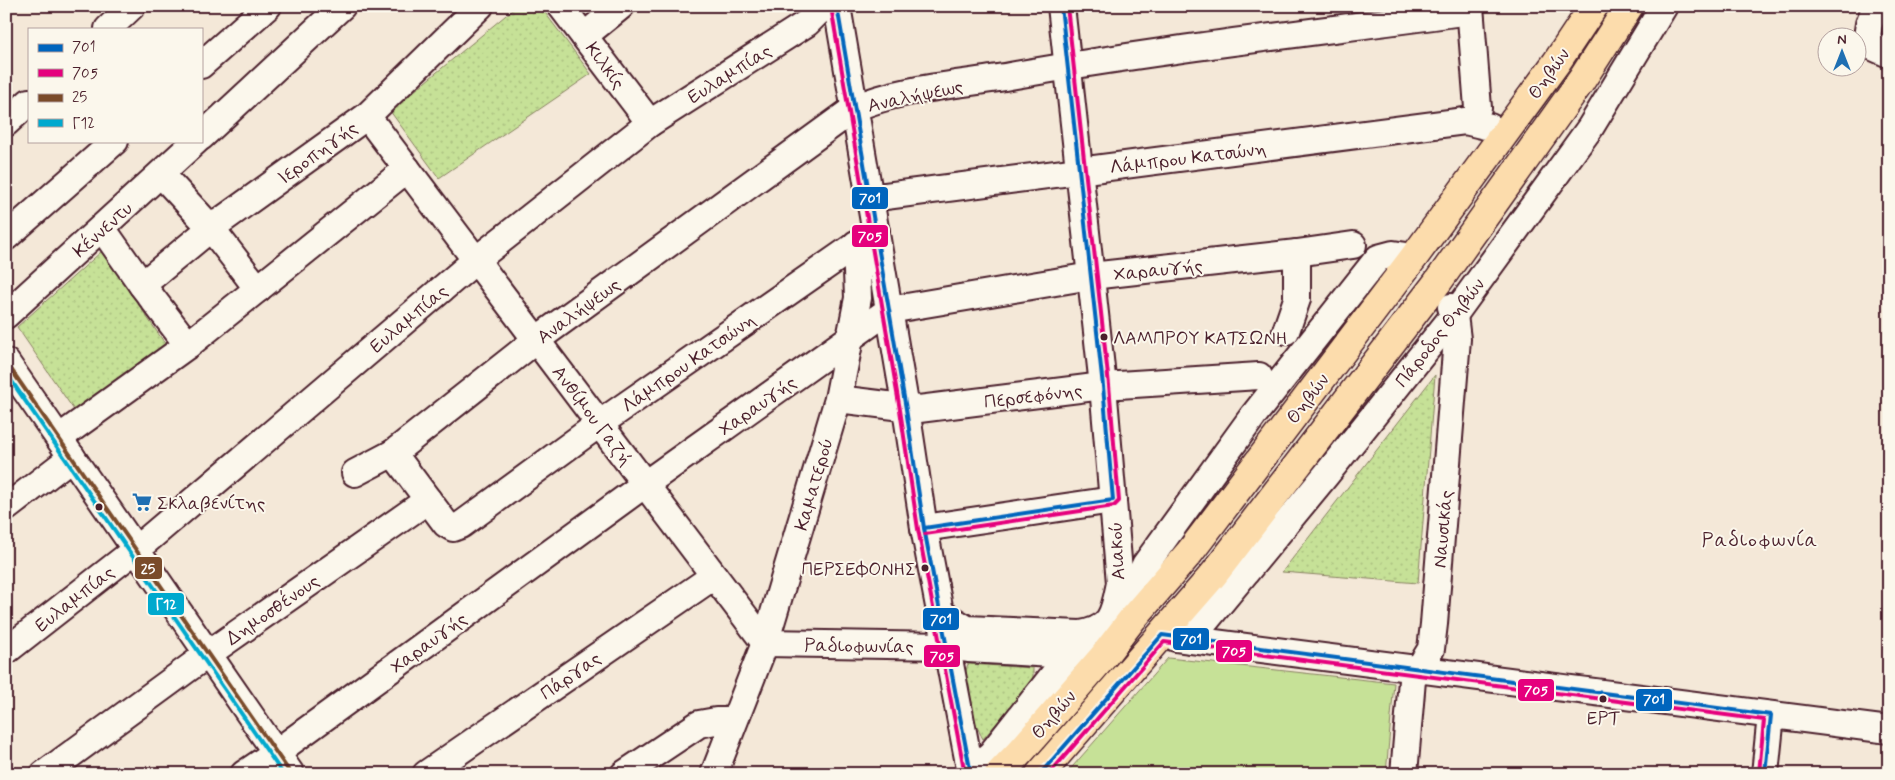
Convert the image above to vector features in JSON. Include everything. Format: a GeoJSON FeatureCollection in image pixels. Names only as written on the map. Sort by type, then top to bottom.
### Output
{"type":"FeatureCollection","features":[{"type":"Feature","properties":{"kind":"main road","name":"Θηβών"},"geometry":{"type":"LineString","coordinates":[[999,774],[1102,657],[1190,552],[1414,257],[1556,63],[1594,6]]}},
{"type":"Feature","properties":{"kind":"main road","name":"Θηβών"},"geometry":{"type":"LineString","coordinates":[[1040,774],[1214,574],[1437,283],[1581,81],[1629,6]]}},
{"type":"Feature","properties":{"kind":"street"},"geometry":{"type":"LineString","coordinates":[[109,28],[132,6]]}},
{"type":"Feature","properties":{"kind":"street"},"geometry":{"type":"LineString","coordinates":[[202,64],[268,6]]}},
{"type":"Feature","properties":{"kind":"street","name":"Ιεροπηγής"},"geometry":{"type":"LineString","coordinates":[[142,285],[211,228],[367,116],[480,6]]}},
{"type":"Feature","properties":{"kind":"street","name":"Κιλκίς"},"geometry":{"type":"LineString","coordinates":[[561,6],[610,73],[650,123]]}},
{"type":"Feature","properties":{"kind":"street"},"geometry":{"type":"LineString","coordinates":[[584,36],[621,6]]}},
{"type":"Feature","properties":{"kind":"street","name":"Ευλαμπίας"},"geometry":{"type":"LineString","coordinates":[[6,651],[136,550],[476,260],[650,123],[807,23],[824,6]]}},
{"type":"Feature","properties":{"kind":"street"},"geometry":{"type":"LineString","coordinates":[[837,6],[870,198],[866,238],[889,310],[924,528],[969,772]]}},
{"type":"Feature","properties":{"kind":"street","name":"Αιακού"},"geometry":{"type":"LineString","coordinates":[[941,613],[966,629],[1080,634],[1095,632],[1108,622],[1120,583],[1103,386],[1061,6]]}},
{"type":"Feature","properties":{"kind":"street","name":"Πάροδος Θηβών"},"geometry":{"type":"LineString","coordinates":[[1190,640],[1326,475],[1454,315],[1590,128],[1664,6]]}},
{"type":"Feature","properties":{"kind":"street"},"geometry":{"type":"LineString","coordinates":[[1876,6],[1869,24],[1867,37],[1881,51]]}},
{"type":"Feature","properties":{"kind":"street"},"geometry":{"type":"LineString","coordinates":[[1470,8],[1478,108]]}},
{"type":"Feature","properties":{"kind":"street","name":"Αναλήψεως"},"geometry":{"type":"LineString","coordinates":[[356,473],[393,453],[536,340],[855,108],[868,102],[904,93],[1068,66],[1470,8]]}},
{"type":"Feature","properties":{"kind":"street"},"geometry":{"type":"LineString","coordinates":[[202,136],[327,11]]}},
{"type":"Feature","properties":{"kind":"street"},"geometry":{"type":"LineString","coordinates":[[6,123],[28,103]]}},
{"type":"Feature","properties":{"kind":"street","name":"Ανθίμου Γαζή"},"geometry":{"type":"LineString","coordinates":[[367,116],[765,643]]}},
{"type":"Feature","properties":{"kind":"street","name":"Λάμπρου Κατσώνη"},"geometry":{"type":"LineString","coordinates":[[870,198],[1465,121],[1490,127],[1503,135]]}},
{"type":"Feature","properties":{"kind":"street"},"geometry":{"type":"LineString","coordinates":[[6,237],[114,142]]}},
{"type":"Feature","properties":{"kind":"street","name":"Κέννεντυ"},"geometry":{"type":"LineString","coordinates":[[6,315],[195,142]]}},
{"type":"Feature","properties":{"kind":"street"},"geometry":{"type":"LineString","coordinates":[[6,508],[65,447],[188,345],[407,169]]}},
{"type":"Feature","properties":{"kind":"street"},"geometry":{"type":"LineString","coordinates":[[161,174],[211,228],[258,289]]}},
{"type":"Feature","properties":{"kind":"street"},"geometry":{"type":"LineString","coordinates":[[102,228],[142,285],[188,345]]}},
{"type":"Feature","properties":{"kind":"street","name":"Λάμπρου Κατσώνη"},"geometry":{"type":"LineString","coordinates":[[428,500],[446,524],[452,528],[462,525],[599,424],[866,238]]}},
{"type":"Feature","properties":{"kind":"street","name":"Καματερού"},"geometry":{"type":"LineString","coordinates":[[714,774],[733,721],[765,643],[838,399],[858,298],[866,238]]}},
{"type":"Feature","properties":{"kind":"street","name":"Χαραυγής"},"geometry":{"type":"LineString","coordinates":[[244,774],[889,310],[1091,276],[1353,245]]}},
{"type":"Feature","properties":{"kind":"street"},"geometry":{"type":"LineString","coordinates":[[1286,331],[1297,299],[1296,253]]}},
{"type":"Feature","properties":{"kind":"street","name":"Ναυσικάς"},"geometry":{"type":"LineString","coordinates":[[1404,774],[1412,680],[1431,649],[1457,339],[1451,306],[1437,283]]}},
{"type":"Feature","properties":{"kind":"street"},"geometry":{"type":"LineString","coordinates":[[8,367],[291,774]]}},
{"type":"Feature","properties":{"kind":"street","name":"Περσεφόνης"},"geometry":{"type":"LineString","coordinates":[[838,399],[919,409],[1103,386],[1259,376]]}},
{"type":"Feature","properties":{"kind":"street"},"geometry":{"type":"LineString","coordinates":[[393,453],[428,500]]}},
{"type":"Feature","properties":{"kind":"street","name":"Δημοσθένους"},"geometry":{"type":"LineString","coordinates":[[44,774],[208,654],[428,500]]}},
{"type":"Feature","properties":{"kind":"street"},"geometry":{"type":"LineString","coordinates":[[924,528],[1113,500]]}},
{"type":"Feature","properties":{"kind":"street","name":"Πάργας"},"geometry":{"type":"LineString","coordinates":[[426,774],[714,576]]}},
{"type":"Feature","properties":{"kind":"street"},"geometry":{"type":"LineString","coordinates":[[1162,636],[1889,730]]}},
{"type":"Feature","properties":{"kind":"street","name":"Ραδιοφωνίας"},"geometry":{"type":"LineString","coordinates":[[765,643],[947,646],[968,649],[1102,657]]}},
{"type":"Feature","properties":{"kind":"street"},"geometry":{"type":"LineString","coordinates":[[969,772],[990,754],[1069,655]]}},
{"type":"Feature","properties":{"kind":"street"},"geometry":{"type":"LineString","coordinates":[[1765,774],[1771,715]]}},
{"type":"Feature","properties":{"kind":"street"},"geometry":{"type":"LineString","coordinates":[[624,774],[700,724],[716,721],[733,721]]}},
{"type":"Feature","properties":{"kind":"green space"},"geometry":{"type":"Polygon","coordinates":[[[517,6],[540,6],[591,74],[439,178],[390,111],[517,6]]]}},
{"type":"Feature","properties":{"kind":"green space"},"geometry":{"type":"Polygon","coordinates":[[[102,251],[166,345],[76,413],[17,327],[102,251]]]}},
{"type":"Feature","properties":{"kind":"green space"},"geometry":{"type":"Polygon","coordinates":[[[1435,375],[1418,583],[1282,572],[1435,375]]]}},
{"type":"Feature","properties":{"kind":"green space"},"geometry":{"type":"Polygon","coordinates":[[[1168,658],[1394,683],[1386,774],[1066,774],[1168,658]]]}},
{"type":"Feature","properties":{"kind":"green space"},"geometry":{"type":"Polygon","coordinates":[[[968,664],[1033,668],[1033,681],[983,739],[969,702],[966,681],[968,664]]]}},
{"type":"Feature","properties":{"kind":"transit line","name":"701"},"geometry":{"type":"LineString","coordinates":[[837,6],[906,409],[924,528],[971,774]]}},
{"type":"Feature","properties":{"kind":"transit line","name":"701"},"geometry":{"type":"LineString","coordinates":[[924,528],[1113,500],[1103,386],[1061,6]]}},
{"type":"Feature","properties":{"kind":"transit line","name":"705"},"geometry":{"type":"LineString","coordinates":[[925,534],[1114,506],[1119,501],[1109,385],[1067,6]]}},
{"type":"Feature","properties":{"kind":"transit line","name":"705"},"geometry":{"type":"LineString","coordinates":[[831,7],[900,410],[918,529],[965,774]]}},
{"type":"Feature","properties":{"kind":"transit line","name":"25"},"geometry":{"type":"LineString","coordinates":[[6,362],[291,774]]}},
{"type":"Feature","properties":{"kind":"transit line","name":"Γ12"},"geometry":{"type":"LineString","coordinates":[[6,373],[283,774]]}},
{"type":"Feature","properties":{"kind":"transit line","name":"701"},"geometry":{"type":"LineString","coordinates":[[1040,774],[1162,635],[1771,715],[1765,774]]}},
{"type":"Feature","properties":{"kind":"transit line","name":"705"},"geometry":{"type":"LineString","coordinates":[[1049,774],[1164,642],[1764,720],[1759,773]]}},
{"type":"Feature","properties":{"kind":"place","name":"ΛΑΜΠΡΟΥ ΚΑΤΣΩΝΗ"},"geometry":{"type":"Point","coordinates":[1104,337]}},
{"type":"Feature","properties":{"kind":"place","name":"Σκλαβενίτης"},"geometry":{"type":"Point","coordinates":[142,502]}},
{"type":"Feature","properties":{"kind":"place","name":"ΠΕΡΣΕΦΟΝΗΣ"},"geometry":{"type":"Point","coordinates":[925,568]}},
{"type":"Feature","properties":{"kind":"place","name":"ΕΡΤ"},"geometry":{"type":"Point","coordinates":[1603,699]}},
{"type":"Feature","properties":{"kind":"district","name":"Ραδιοφωνία"},"geometry":{"type":"Point","coordinates":[1760,539]}}]}
